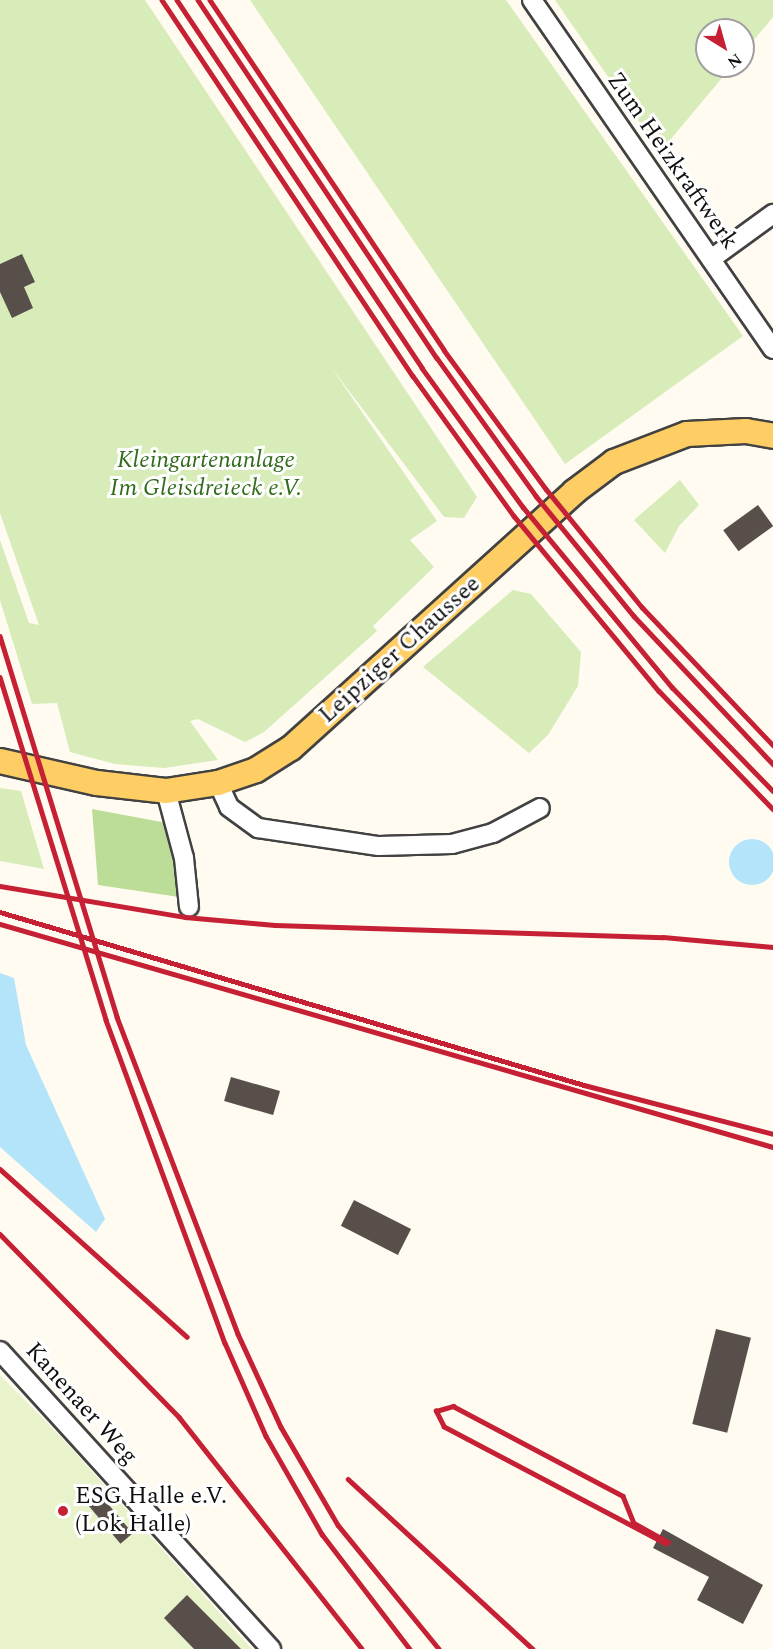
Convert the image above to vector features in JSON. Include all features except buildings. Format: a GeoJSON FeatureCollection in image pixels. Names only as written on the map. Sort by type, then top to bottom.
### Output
{"type":"FeatureCollection","features":[{"type":"Feature","properties":{"kind":"main road","name":"Leipziger Chaussee"},"geometry":{"type":"LineString","coordinates":[[0,761],[166,791],[218,783],[255,770],[291,748],[573,492],[614,462],[687,434],[746,430],[773,436]]}},
{"type":"Feature","properties":{"kind":"street","name":"Zum Heizkraftwerk"},"geometry":{"type":"LineString","coordinates":[[532,0],[773,349]]}},
{"type":"Feature","properties":{"kind":"street"},"geometry":{"type":"LineString","coordinates":[[711,259],[773,214]]}},
{"type":"Feature","properties":{"kind":"street"},"geometry":{"type":"LineString","coordinates":[[218,783],[237,816],[258,828],[379,846],[452,844],[493,833],[540,808]]}},
{"type":"Feature","properties":{"kind":"street"},"geometry":{"type":"LineString","coordinates":[[166,791],[184,858],[189,907]]}},
{"type":"Feature","properties":{"kind":"street","name":"Kanenaer Weg"},"geometry":{"type":"LineString","coordinates":[[0,1351],[271,1649]]}},
{"type":"Feature","properties":{"kind":"green space","name":"Kleingartenanlage Im Gleisdreieck e.V."},"geometry":{"type":"Polygon","coordinates":[[[0,0],[145,0],[477,497],[464,518],[444,517],[331,367],[437,521],[410,540],[434,567],[373,626],[377,631],[264,732],[245,742],[198,719],[190,721],[218,760],[164,768],[115,764],[70,752],[57,703],[32,704],[0,600],[0,540],[29,623],[39,625],[0,513],[0,0]]]}},
{"type":"Feature","properties":{"kind":"green space"},"geometry":{"type":"Polygon","coordinates":[[[250,0],[506,0],[743,336],[565,464],[250,0]]]}},
{"type":"Feature","properties":{"kind":"green space"},"geometry":{"type":"Polygon","coordinates":[[[555,0],[773,0],[773,17],[755,39],[755,18],[695,18],[695,78],[722,78],[660,152],[555,0]]]}},
{"type":"Feature","properties":{"kind":"green space"},"geometry":{"type":"Polygon","coordinates":[[[680,480],[699,505],[679,526],[665,553],[634,520],[680,480]]]}},
{"type":"Feature","properties":{"kind":"green space"},"geometry":{"type":"Polygon","coordinates":[[[513,590],[531,594],[581,652],[578,686],[548,735],[529,753],[423,667],[513,590]]]}},
{"type":"Feature","properties":{"kind":"green space"},"geometry":{"type":"Polygon","coordinates":[[[0,788],[21,791],[44,869],[0,861],[0,788]]]}},
{"type":"Feature","properties":{"kind":"green space"},"geometry":{"type":"Polygon","coordinates":[[[92,809],[167,823],[179,897],[98,885],[92,809]]]}},
{"type":"Feature","properties":{"kind":"green space","name":"ESG Halle e.V. (Lok Halle)"},"geometry":{"type":"Polygon","coordinates":[[[0,1375],[61,1437],[252,1649],[0,1649],[0,1375]]]}},
{"type":"Feature","properties":{"kind":"water"},"geometry":{"type":"Polygon","coordinates":[[[752,839],[761,840],[769,845],[774,853],[774,871],[769,879],[761,884],[752,885],[743,884],[735,879],[730,871],[729,862],[730,853],[735,845],[743,840],[752,839]]]}},
{"type":"Feature","properties":{"kind":"water"},"geometry":{"type":"Polygon","coordinates":[[[0,973],[14,978],[26,1045],[105,1219],[96,1232],[0,1147],[0,973]]]}},
{"type":"Feature","properties":{"kind":"railway"},"geometry":{"type":"LineString","coordinates":[[162,0],[413,376],[514,516],[659,691],[773,809]]}},
{"type":"Feature","properties":{"kind":"railway"},"geometry":{"type":"LineString","coordinates":[[177,0],[422,368],[523,507],[672,687],[773,791]]}},
{"type":"Feature","properties":{"kind":"railway"},"geometry":{"type":"LineString","coordinates":[[198,0],[437,358],[536,496],[634,616],[773,764]]}},
{"type":"Feature","properties":{"kind":"railway"},"geometry":{"type":"LineString","coordinates":[[210,0],[444,350],[546,489],[642,607],[773,745]]}},
{"type":"Feature","properties":{"kind":"railway"},"geometry":{"type":"LineString","coordinates":[[0,636],[117,1017],[238,1334],[281,1427],[338,1525],[439,1649]]}},
{"type":"Feature","properties":{"kind":"railway"},"geometry":{"type":"LineString","coordinates":[[0,677],[106,1020],[225,1343],[266,1436],[322,1534],[410,1649]]}},
{"type":"Feature","properties":{"kind":"railway"},"geometry":{"type":"LineString","coordinates":[[0,886],[185,917],[275,925],[663,937],[773,947]]}},
{"type":"Feature","properties":{"kind":"railway"},"geometry":{"type":"LineString","coordinates":[[0,912],[584,1085],[773,1134]]}},
{"type":"Feature","properties":{"kind":"railway"},"geometry":{"type":"LineString","coordinates":[[0,924],[773,1147]]}},
{"type":"Feature","properties":{"kind":"railway"},"geometry":{"type":"LineString","coordinates":[[0,1169],[187,1337]]}},
{"type":"Feature","properties":{"kind":"railway"},"geometry":{"type":"LineString","coordinates":[[0,1234],[179,1417],[362,1649]]}},
{"type":"Feature","properties":{"kind":"railway"},"geometry":{"type":"LineString","coordinates":[[666,1544],[444,1427],[436,1411],[453,1406],[623,1496],[634,1523],[668,1542]]}},
{"type":"Feature","properties":{"kind":"railway"},"geometry":{"type":"LineString","coordinates":[[348,1479],[533,1649]]}},
{"type":"Feature","properties":{"kind":"place","name":"ESG Halle e.V. (Lok Halle)"},"geometry":{"type":"Point","coordinates":[63,1511]}}]}
